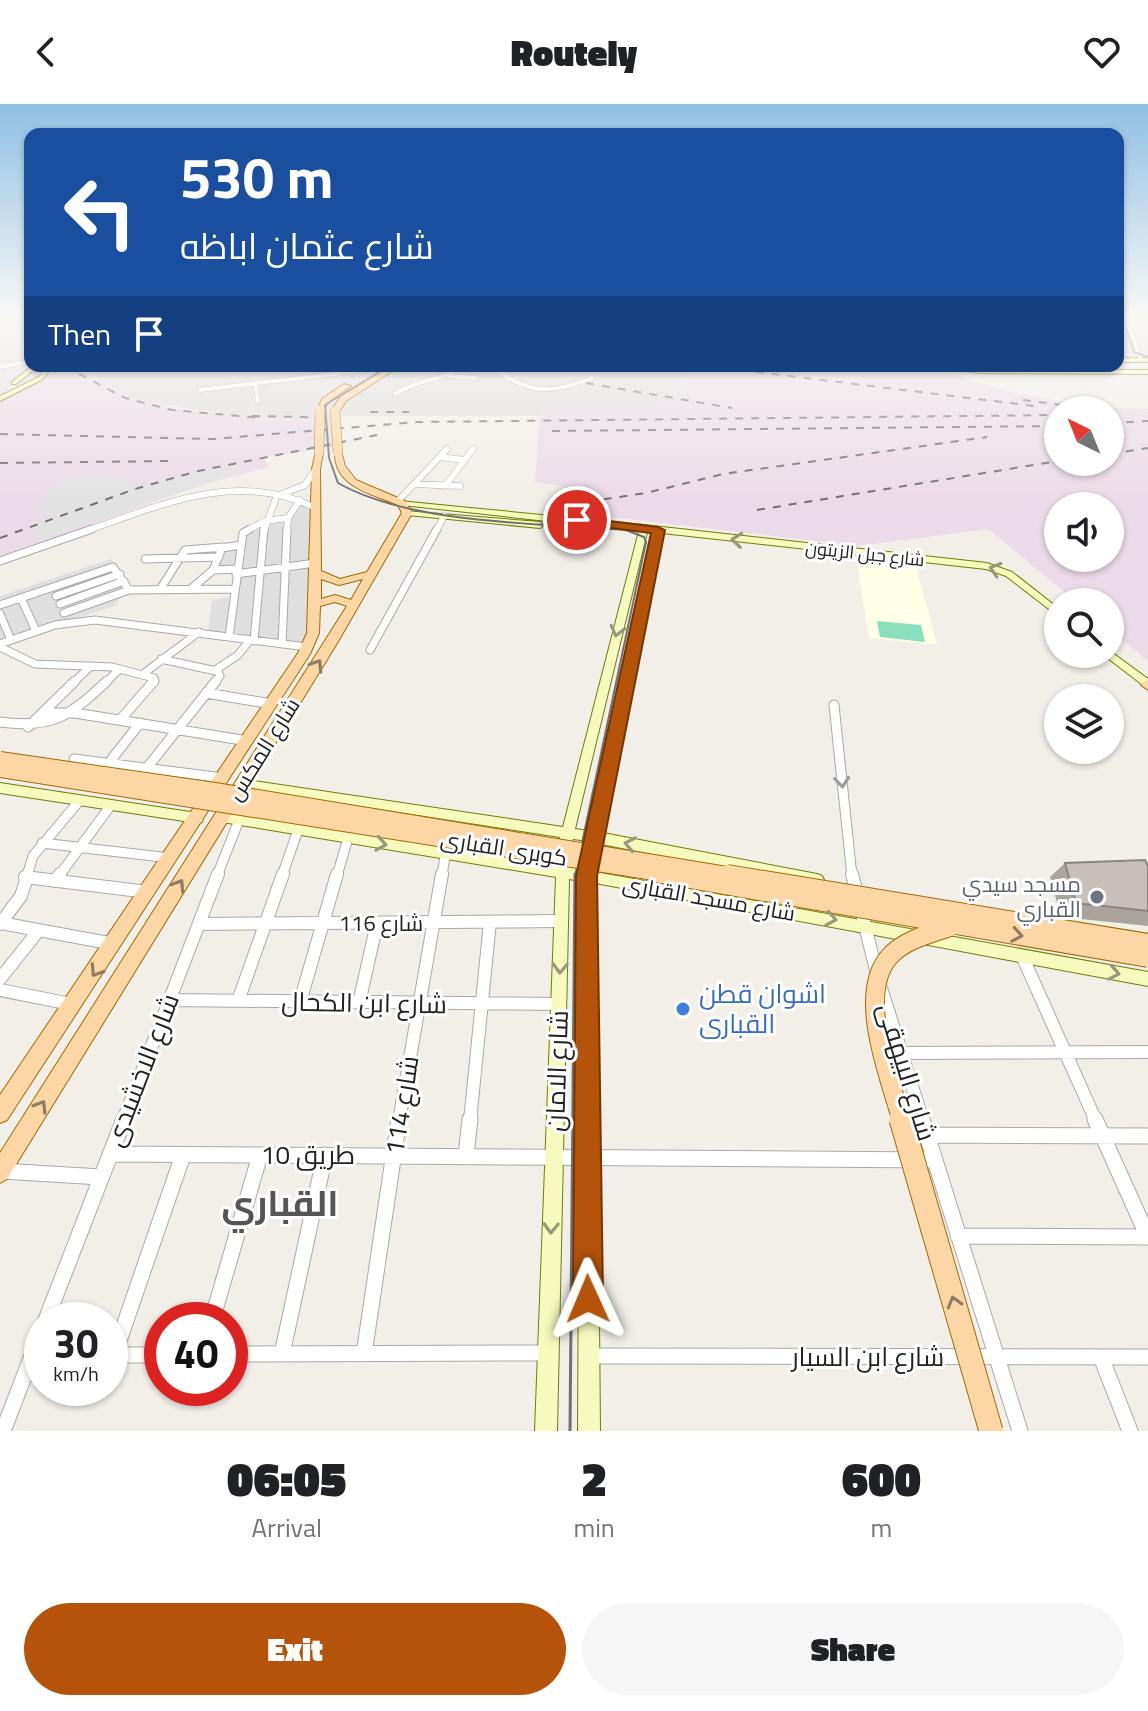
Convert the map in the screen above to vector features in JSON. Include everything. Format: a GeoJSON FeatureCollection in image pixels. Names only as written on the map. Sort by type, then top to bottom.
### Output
{"type":"FeatureCollection","features":[{"type":"Feature","properties":{"kind":"main road","name":"شارع المكس"},"geometry":{"type":"LineString","coordinates":[[0,1113],[75,1004],[307,647],[315,604],[316,568],[307,504],[317,461],[320,410],[330,397],[361,378]]}},
{"type":"Feature","properties":{"kind":"main road"},"geometry":{"type":"LineString","coordinates":[[377,378],[343,399],[335,411],[338,453],[342,473],[349,481],[403,506]]}},
{"type":"Feature","properties":{"kind":"main road","name":"شارع المكس"},"geometry":{"type":"LineString","coordinates":[[0,1172],[374,573],[403,506]]}},
{"type":"Feature","properties":{"kind":"main road"},"geometry":{"type":"LineString","coordinates":[[316,568],[328,581],[345,582],[374,573]]}},
{"type":"Feature","properties":{"kind":"main road"},"geometry":{"type":"LineString","coordinates":[[315,604],[335,598],[353,604]]}},
{"type":"Feature","properties":{"kind":"main road","name":"كوبرى القبارى"},"geometry":{"type":"LineString","coordinates":[[0,759],[215,790],[1148,943]]}},
{"type":"Feature","properties":{"kind":"main road","name":"كوبرى القبارى"},"geometry":{"type":"LineString","coordinates":[[0,770],[540,853],[1148,958]]}},
{"type":"Feature","properties":{"kind":"main road"},"geometry":{"type":"LineString","coordinates":[[958,925],[905,941],[891,953],[875,987],[874,1008],[883,1056],[991,1431]]}},
{"type":"Feature","properties":{"kind":"street"},"geometry":{"type":"LineString","coordinates":[[1,391],[28,378]]}},
{"type":"Feature","properties":{"kind":"street"},"geometry":{"type":"LineString","coordinates":[[1,391],[41,378]]}},
{"type":"Feature","properties":{"kind":"street"},"geometry":{"type":"LineString","coordinates":[[200,390],[294,378]]}},
{"type":"Feature","properties":{"kind":"street"},"geometry":{"type":"LineString","coordinates":[[395,394],[408,385],[439,378]]}},
{"type":"Feature","properties":{"kind":"street"},"geometry":{"type":"LineString","coordinates":[[505,378],[509,382],[544,391],[565,390],[592,378]]}},
{"type":"Feature","properties":{"kind":"street"},"geometry":{"type":"LineString","coordinates":[[255,383],[258,401]]}},
{"type":"Feature","properties":{"kind":"street"},"geometry":{"type":"LineString","coordinates":[[403,506],[414,484],[447,449]]}},
{"type":"Feature","properties":{"kind":"street"},"geometry":{"type":"LineString","coordinates":[[445,486],[473,449]]}},
{"type":"Feature","properties":{"kind":"street"},"geometry":{"type":"LineString","coordinates":[[440,457],[464,460]]}},
{"type":"Feature","properties":{"kind":"street"},"geometry":{"type":"LineString","coordinates":[[216,671],[252,640],[265,521],[279,495],[305,485],[317,461]]}},
{"type":"Feature","properties":{"kind":"street"},"geometry":{"type":"LineString","coordinates":[[414,484],[460,486]]}},
{"type":"Feature","properties":{"kind":"street"},"geometry":{"type":"LineString","coordinates":[[0,561],[188,495],[221,491],[279,495],[307,504]]}},
{"type":"Feature","properties":{"kind":"street"},"geometry":{"type":"LineString","coordinates":[[229,637],[244,532],[265,521],[288,518],[307,504]]}},
{"type":"Feature","properties":{"kind":"street"},"geometry":{"type":"LineString","coordinates":[[403,506],[444,516],[648,531]]}},
{"type":"Feature","properties":{"kind":"street"},"geometry":{"type":"LineString","coordinates":[[403,506],[648,531]]}},
{"type":"Feature","properties":{"kind":"street"},"geometry":{"type":"LineString","coordinates":[[370,650],[444,516]]}},
{"type":"Feature","properties":{"kind":"street"},"geometry":{"type":"LineString","coordinates":[[282,644],[288,518]]}},
{"type":"Feature","properties":{"kind":"street","name":"شارع جبل الزيتون"},"geometry":{"type":"LineString","coordinates":[[648,531],[995,567],[1009,574],[1044,602]]}},
{"type":"Feature","properties":{"kind":"street","name":"شارع الامان"},"geometry":{"type":"LineString","coordinates":[[546,1431],[563,873],[567,834],[648,531]]}},
{"type":"Feature","properties":{"kind":"street","name":"شارع الامان"},"geometry":{"type":"LineString","coordinates":[[589,1431],[586,876],[596,838],[625,679],[648,531]]}},
{"type":"Feature","properties":{"kind":"street"},"geometry":{"type":"LineString","coordinates":[[161,588],[187,549],[241,545]]}},
{"type":"Feature","properties":{"kind":"street"},"geometry":{"type":"LineString","coordinates":[[191,589],[213,570],[224,547]]}},
{"type":"Feature","properties":{"kind":"street"},"geometry":{"type":"LineString","coordinates":[[145,559],[219,557]]}},
{"type":"Feature","properties":{"kind":"street"},"geometry":{"type":"LineString","coordinates":[[56,596],[111,567],[115,567],[129,590]]}},
{"type":"Feature","properties":{"kind":"street"},"geometry":{"type":"LineString","coordinates":[[213,570],[237,572],[287,567],[316,568]]}},
{"type":"Feature","properties":{"kind":"street"},"geometry":{"type":"LineString","coordinates":[[0,605],[21,598],[56,596],[122,578]]}},
{"type":"Feature","properties":{"kind":"street"},"geometry":{"type":"LineString","coordinates":[[64,613],[129,590],[234,589]]}},
{"type":"Feature","properties":{"kind":"street"},"geometry":{"type":"LineString","coordinates":[[56,596],[68,622]]}},
{"type":"Feature","properties":{"kind":"street"},"geometry":{"type":"LineString","coordinates":[[21,598],[36,631]]}},
{"type":"Feature","properties":{"kind":"street"},"geometry":{"type":"LineString","coordinates":[[0,614],[11,640]]}},
{"type":"Feature","properties":{"kind":"street"},"geometry":{"type":"LineString","coordinates":[[78,679],[27,664],[0,646],[68,622],[95,620],[307,647]]}},
{"type":"Feature","properties":{"kind":"street"},"geometry":{"type":"LineString","coordinates":[[143,674],[199,632]]}},
{"type":"Feature","properties":{"kind":"street"},"geometry":{"type":"LineString","coordinates":[[146,769],[220,676],[216,671],[161,659]]}},
{"type":"Feature","properties":{"kind":"street"},"geometry":{"type":"LineString","coordinates":[[49,669],[91,666],[120,669],[154,678],[154,683],[120,720]]}},
{"type":"Feature","properties":{"kind":"street"},"geometry":{"type":"LineString","coordinates":[[28,727],[91,666]]}},
{"type":"Feature","properties":{"kind":"street"},"geometry":{"type":"LineString","coordinates":[[1124,666],[1148,685]]}},
{"type":"Feature","properties":{"kind":"street"},"geometry":{"type":"LineString","coordinates":[[0,722],[28,727],[45,726],[75,713],[120,669]]}},
{"type":"Feature","properties":{"kind":"street"},"geometry":{"type":"LineString","coordinates":[[206,693],[272,704]]}},
{"type":"Feature","properties":{"kind":"street","name":"شارع البيهقى"},"geometry":{"type":"LineString","coordinates":[[834,705],[853,887],[900,1053],[1020,1431]]}},
{"type":"Feature","properties":{"kind":"street"},"geometry":{"type":"LineString","coordinates":[[43,713],[75,713],[248,741]]}},
{"type":"Feature","properties":{"kind":"street"},"geometry":{"type":"LineString","coordinates":[[108,764],[140,723]]}},
{"type":"Feature","properties":{"kind":"street"},"geometry":{"type":"LineString","coordinates":[[74,759],[223,778]]}},
{"type":"Feature","properties":{"kind":"street","name":"شارع مسجد القبارى"},"geometry":{"type":"LineString","coordinates":[[240,784],[596,838],[853,887],[1148,935]]}},
{"type":"Feature","properties":{"kind":"street"},"geometry":{"type":"LineString","coordinates":[[0,788],[197,818]]}},
{"type":"Feature","properties":{"kind":"street"},"geometry":{"type":"LineString","coordinates":[[80,800],[33,856],[21,896],[0,923],[114,944]]}},
{"type":"Feature","properties":{"kind":"street"},"geometry":{"type":"LineString","coordinates":[[55,881],[111,805]]}},
{"type":"Feature","properties":{"kind":"street","name":"شارع مسجد القبارى"},"geometry":{"type":"LineString","coordinates":[[222,817],[445,856],[586,876],[1148,979]]}},
{"type":"Feature","properties":{"kind":"street","name":"شارع الاخشيدى"},"geometry":{"type":"LineString","coordinates":[[53,1302],[239,820]]}},
{"type":"Feature","properties":{"kind":"street"},"geometry":{"type":"LineString","coordinates":[[238,1001],[298,830]]}},
{"type":"Feature","properties":{"kind":"street"},"geometry":{"type":"LineString","coordinates":[[300,1002],[348,838]]}},
{"type":"Feature","properties":{"kind":"street"},"geometry":{"type":"LineString","coordinates":[[42,843],[170,858]]}},
{"type":"Feature","properties":{"kind":"street","name":"شارع 114"},"geometry":{"type":"LineString","coordinates":[[364,1354],[393,1156],[445,856]]}},
{"type":"Feature","properties":{"kind":"street"},"geometry":{"type":"LineString","coordinates":[[25,877],[148,892]]}},
{"type":"Feature","properties":{"kind":"street","name":"شارع 116"},"geometry":{"type":"LineString","coordinates":[[199,924],[562,921]]}},
{"type":"Feature","properties":{"kind":"street"},"geometry":{"type":"LineString","coordinates":[[466,1155],[490,922]]}},
{"type":"Feature","properties":{"kind":"street"},"geometry":{"type":"LineString","coordinates":[[359,1003],[377,923]]}},
{"type":"Feature","properties":{"kind":"street"},"geometry":{"type":"LineString","coordinates":[[0,979],[39,930]]}},
{"type":"Feature","properties":{"kind":"street"},"geometry":{"type":"LineString","coordinates":[[958,1236],[1148,1237],[1023,958]]}},
{"type":"Feature","properties":{"kind":"street"},"geometry":{"type":"LineString","coordinates":[[0,990],[75,1004]]}},
{"type":"Feature","properties":{"kind":"street","name":"شارع ابن الكحال"},"geometry":{"type":"LineString","coordinates":[[169,1000],[418,1005],[559,1004]]}},
{"type":"Feature","properties":{"kind":"street"},"geometry":{"type":"LineString","coordinates":[[900,1053],[1148,1052]]}},
{"type":"Feature","properties":{"kind":"street"},"geometry":{"type":"LineString","coordinates":[[928,1135],[1148,1136]]}},
{"type":"Feature","properties":{"kind":"street","name":"طريق 10"},"geometry":{"type":"LineString","coordinates":[[110,1154],[935,1160]]}},
{"type":"Feature","properties":{"kind":"street"},"geometry":{"type":"LineString","coordinates":[[128,1310],[183,1155]]}},
{"type":"Feature","properties":{"kind":"street"},"geometry":{"type":"LineString","coordinates":[[217,1302],[260,1155]]}},
{"type":"Feature","properties":{"kind":"street"},"geometry":{"type":"LineString","coordinates":[[282,1354],[325,1155]]}},
{"type":"Feature","properties":{"kind":"street"},"geometry":{"type":"LineString","coordinates":[[0,1172],[101,1177]]}},
{"type":"Feature","properties":{"kind":"street"},"geometry":{"type":"LineString","coordinates":[[248,1354],[548,1353]]}},
{"type":"Feature","properties":{"kind":"street","name":"شارع ابن السيار"},"geometry":{"type":"LineString","coordinates":[[588,1356],[1148,1357]]}},
{"type":"Feature","properties":{"kind":"street"},"geometry":{"type":"LineString","coordinates":[[1101,1357],[1130,1431]]}},
{"type":"Feature","properties":{"kind":"street"},"geometry":{"type":"LineString","coordinates":[[3,1431],[24,1385]]}},
{"type":"Feature","properties":{"kind":"shaded area"},"geometry":{"type":"Polygon","coordinates":[[[0,378],[97,378],[135,400],[180,409],[252,418],[313,419],[313,450],[264,458],[269,467],[203,484],[0,558],[0,378]]]}},
{"type":"Feature","properties":{"kind":"shaded area"},"geometry":{"type":"Polygon","coordinates":[[[97,378],[965,378],[1013,393],[1044,398],[1044,416],[338,416],[340,445],[313,450],[313,419],[252,418],[135,400],[97,378]]]}},
{"type":"Feature","properties":{"kind":"shaded area"},"geometry":{"type":"Polygon","coordinates":[[[684,378],[965,378],[1044,399],[1044,476],[1124,476],[1124,408],[1148,409],[1148,661],[1124,641],[1124,588],[1060,588],[988,529],[857,546],[559,511],[571,488],[535,482],[540,408],[646,408],[670,397],[684,378]]]}},
{"type":"Feature","properties":{"kind":"shaded area"},"geometry":{"type":"Polygon","coordinates":[[[232,464],[237,474],[39,539],[30,528],[37,521],[61,513],[32,514],[51,488],[67,478],[117,476],[138,486],[232,464]]]}},
{"type":"Feature","properties":{"kind":"shaded area"},"geometry":{"type":"Polygon","coordinates":[[[302,505],[309,509],[310,568],[309,629],[304,643],[208,632],[212,600],[236,596],[240,568],[212,569],[216,559],[176,561],[184,548],[237,544],[241,531],[285,515],[290,508],[302,505]]]}},
{"type":"Feature","properties":{"kind":"shaded area"},"geometry":{"type":"Polygon","coordinates":[[[111,559],[130,585],[115,606],[0,643],[0,596],[111,559]]]}},
{"type":"Feature","properties":{"kind":"shaded area"},"geometry":{"type":"Polygon","coordinates":[[[857,562],[916,567],[937,645],[869,638],[857,562]]]}},
{"type":"Feature","properties":{"kind":"green space"},"geometry":{"type":"Polygon","coordinates":[[[877,621],[921,625],[925,642],[880,637],[877,621]]]}},
{"type":"Feature","properties":{"kind":"building"},"geometry":{"type":"Polygon","coordinates":[[[1145,860],[1148,866],[1148,911],[1076,903],[1065,863],[1145,860]]]}},
{"type":"Feature","properties":{"kind":"tram line"},"geometry":{"type":"LineString","coordinates":[[369,378],[325,405],[329,458],[338,483],[368,497],[439,514],[478,520],[626,530],[644,537],[646,542],[575,876]]}},
{"type":"Feature","properties":{"kind":"tram line"},"geometry":{"type":"LineString","coordinates":[[570,1431],[575,874]]}},
{"type":"Feature","properties":{"kind":"railway"},"geometry":{"type":"LineString","coordinates":[[87,378],[125,398],[172,410],[261,418]]}},
{"type":"Feature","properties":{"kind":"railway"},"geometry":{"type":"LineString","coordinates":[[805,378],[1034,406]]}},
{"type":"Feature","properties":{"kind":"railway"},"geometry":{"type":"LineString","coordinates":[[586,383],[732,408]]}},
{"type":"Feature","properties":{"kind":"railway"},"geometry":{"type":"LineString","coordinates":[[1023,400],[1044,403]]}},
{"type":"Feature","properties":{"kind":"railway"},"geometry":{"type":"LineString","coordinates":[[370,412],[409,412]]}},
{"type":"Feature","properties":{"kind":"railway"},"geometry":{"type":"LineString","coordinates":[[0,434],[213,439],[417,422],[1044,415]]}},
{"type":"Feature","properties":{"kind":"railway"},"geometry":{"type":"LineString","coordinates":[[252,416],[344,418]]}},
{"type":"Feature","properties":{"kind":"railway"},"geometry":{"type":"LineString","coordinates":[[1124,422],[1148,421]]}},
{"type":"Feature","properties":{"kind":"railway"},"geometry":{"type":"LineString","coordinates":[[552,431],[1044,426]]}},
{"type":"Feature","properties":{"kind":"railway"},"geometry":{"type":"LineString","coordinates":[[0,538],[135,489],[198,471],[377,435]]}},
{"type":"Feature","properties":{"kind":"railway"},"geometry":{"type":"LineString","coordinates":[[572,504],[646,493],[723,474],[987,437]]}},
{"type":"Feature","properties":{"kind":"railway"},"geometry":{"type":"LineString","coordinates":[[1124,452],[1148,448]]}},
{"type":"Feature","properties":{"kind":"railway"},"geometry":{"type":"LineString","coordinates":[[0,463],[168,461]]}},
{"type":"Feature","properties":{"kind":"railway"},"geometry":{"type":"LineString","coordinates":[[757,510],[1044,463]]}},
{"type":"Feature","properties":{"kind":"place","name":"مسجد سيدي القباري"},"geometry":{"type":"Point","coordinates":[1097,897]}},
{"type":"Feature","properties":{"kind":"place","name":"اشوان قطن القبارى"},"geometry":{"type":"Point","coordinates":[683,1009]}},
{"type":"Feature","properties":{"kind":"district","name":"القباري"},"geometry":{"type":"Point","coordinates":[280,1203]}},
{"type":"Feature","properties":{"kind":"route"},"geometry":{"type":"LineString","coordinates":[[577,520],[658,530],[586,876],[588,1299]]}}]}
